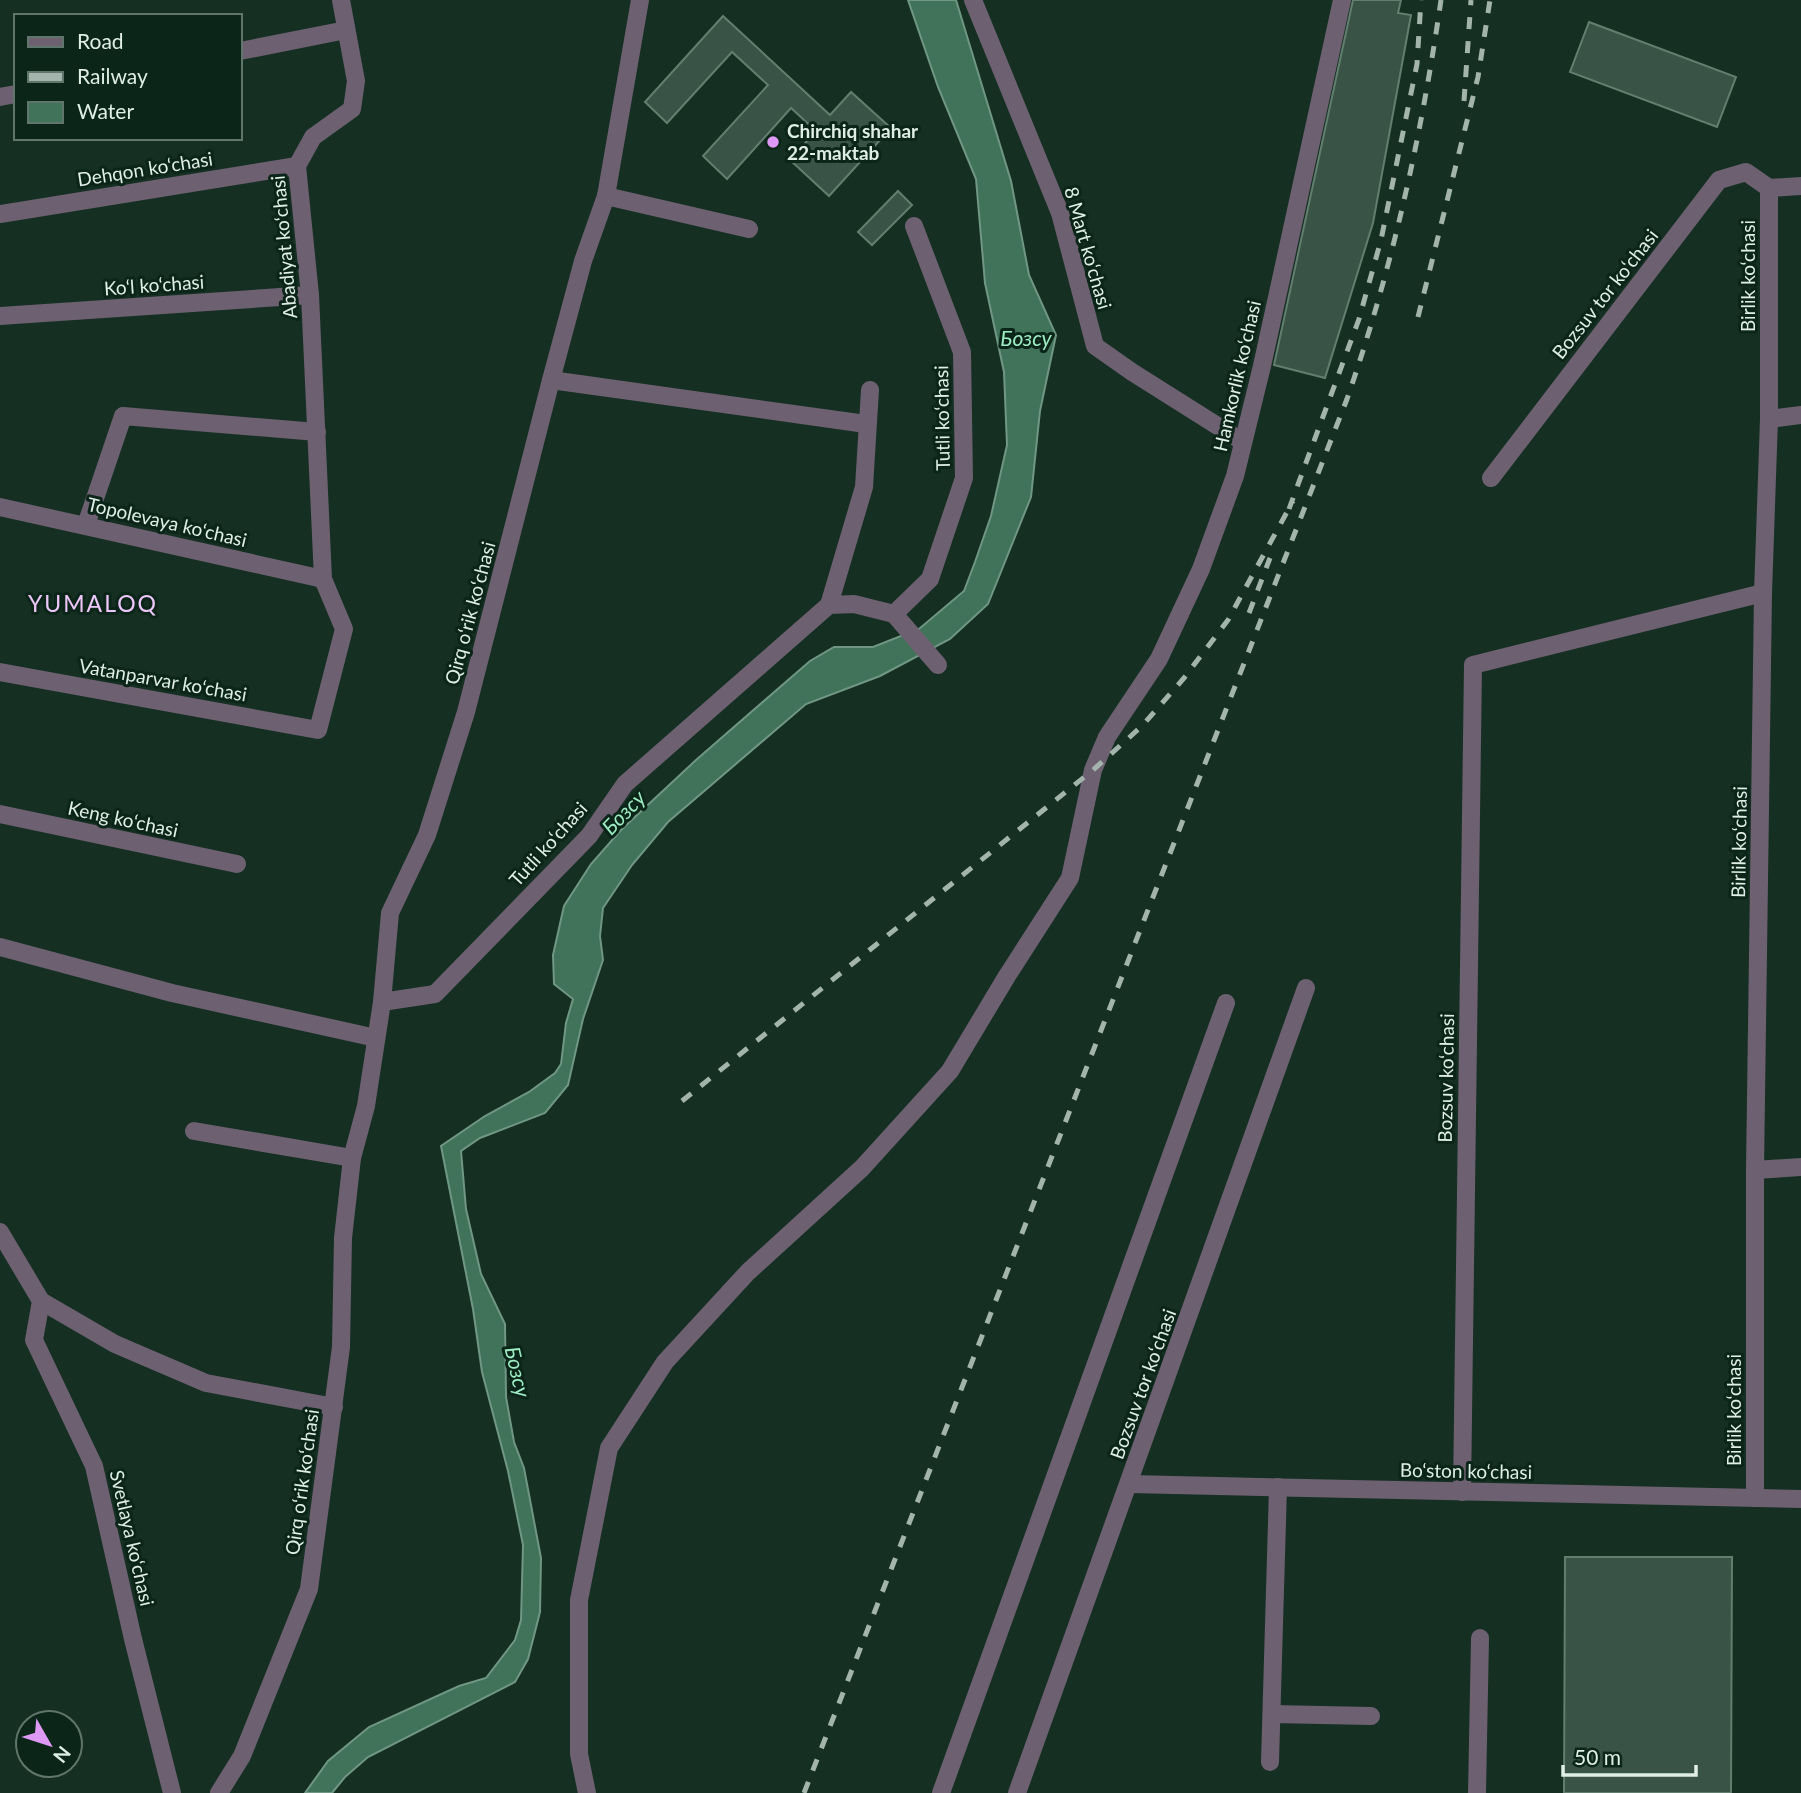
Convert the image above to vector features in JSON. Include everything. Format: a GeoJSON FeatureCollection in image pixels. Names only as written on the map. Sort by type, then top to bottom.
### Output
{"type":"FeatureCollection","features":[{"type":"Feature","properties":{"kind":"street","name":"Abadiyat ko‘chasi"},"geometry":{"type":"LineString","coordinates":[[318,730],[344,629],[323,579],[310,296],[297,166],[313,137],[352,109],[356,80],[341,0]]}},
{"type":"Feature","properties":{"kind":"street","name":"Qirq o‘rik ko‘chasi"},"geometry":{"type":"LineString","coordinates":[[219,1793],[242,1756],[309,1589],[341,1347],[343,1238],[352,1158],[366,1106],[382,1002],[390,913],[427,835],[466,712],[583,261],[606,196],[640,0]]}},
{"type":"Feature","properties":{"kind":"street","name":"8 Mart ko‘chasi"},"geometry":{"type":"LineString","coordinates":[[973,0],[1060,213],[1095,346],[1132,373],[1243,442]]}},
{"type":"Feature","properties":{"kind":"street","name":"Hamkorlik ko‘chasi"},"geometry":{"type":"LineString","coordinates":[[587,1793],[579,1754],[579,1600],[609,1448],[665,1362],[748,1272],[862,1168],[950,1071],[1070,878],[1093,770],[1107,737],[1158,659],[1201,569],[1235,475],[1262,366],[1342,0]]}},
{"type":"Feature","properties":{"kind":"street"},"geometry":{"type":"LineString","coordinates":[[242,51],[346,30]]}},
{"type":"Feature","properties":{"kind":"street","name":"Dehqon ko‘chasi"},"geometry":{"type":"LineString","coordinates":[[0,214],[297,166]]}},
{"type":"Feature","properties":{"kind":"street","name":"Bozsuv tor ko‘chasi"},"geometry":{"type":"LineString","coordinates":[[1491,478],[1719,180],[1746,172],[1769,188]]}},
{"type":"Feature","properties":{"kind":"street"},"geometry":{"type":"LineString","coordinates":[[1769,188],[1801,186]]}},
{"type":"Feature","properties":{"kind":"street","name":"Birlik ko‘chasi"},"geometry":{"type":"LineString","coordinates":[[1755,1498],[1755,1170],[1763,593],[1769,419],[1769,188]]}},
{"type":"Feature","properties":{"kind":"street"},"geometry":{"type":"LineString","coordinates":[[606,196],[749,229]]}},
{"type":"Feature","properties":{"kind":"street","name":"Tutli ko‘chasi"},"geometry":{"type":"LineString","coordinates":[[894,614],[930,579],[964,478],[962,352],[914,226]]}},
{"type":"Feature","properties":{"kind":"street","name":"Ko‘l ko‘chasi"},"geometry":{"type":"LineString","coordinates":[[0,316],[310,296]]}},
{"type":"Feature","properties":{"kind":"street"},"geometry":{"type":"LineString","coordinates":[[551,380],[866,424]]}},
{"type":"Feature","properties":{"kind":"street"},"geometry":{"type":"LineString","coordinates":[[870,390],[863,487],[829,605],[854,604],[894,614],[938,665]]}},
{"type":"Feature","properties":{"kind":"street"},"geometry":{"type":"LineString","coordinates":[[86,525],[123,415],[317,432]]}},
{"type":"Feature","properties":{"kind":"street"},"geometry":{"type":"LineString","coordinates":[[1769,419],[1801,415]]}},
{"type":"Feature","properties":{"kind":"street","name":"Topolevaya ko‘chasi"},"geometry":{"type":"LineString","coordinates":[[0,507],[323,579]]}},
{"type":"Feature","properties":{"kind":"street","name":"Bozsuv ko‘chasi"},"geometry":{"type":"LineString","coordinates":[[1462,1492],[1473,665],[1763,593]]}},
{"type":"Feature","properties":{"kind":"street","name":"Tutli ko‘chasi"},"geometry":{"type":"LineString","coordinates":[[382,1002],[435,993],[589,836],[625,784],[829,605]]}},
{"type":"Feature","properties":{"kind":"street","name":"Vatanparvar ko‘chasi"},"geometry":{"type":"LineString","coordinates":[[0,672],[318,730]]}},
{"type":"Feature","properties":{"kind":"street","name":"Keng ko‘chasi"},"geometry":{"type":"LineString","coordinates":[[0,814],[237,864]]}},
{"type":"Feature","properties":{"kind":"street"},"geometry":{"type":"LineString","coordinates":[[0,947],[172,993],[376,1038]]}},
{"type":"Feature","properties":{"kind":"street","name":"Bozsuv tor ko‘chasi"},"geometry":{"type":"LineString","coordinates":[[1017,1793],[1306,989]]}},
{"type":"Feature","properties":{"kind":"street"},"geometry":{"type":"LineString","coordinates":[[941,1793],[1226,1003]]}},
{"type":"Feature","properties":{"kind":"street"},"geometry":{"type":"LineString","coordinates":[[194,1131],[352,1158]]}},
{"type":"Feature","properties":{"kind":"street"},"geometry":{"type":"LineString","coordinates":[[1755,1170],[1801,1167]]}},
{"type":"Feature","properties":{"kind":"street"},"geometry":{"type":"LineString","coordinates":[[0,1232],[41,1301],[115,1344],[206,1382],[334,1407]]}},
{"type":"Feature","properties":{"kind":"street","name":"Svetlaya ko‘chasi"},"geometry":{"type":"LineString","coordinates":[[41,1301],[34,1340],[94,1466],[133,1639],[173,1793]]}},
{"type":"Feature","properties":{"kind":"street","name":"Bo‘ston ko‘chasi"},"geometry":{"type":"LineString","coordinates":[[1130,1484],[1801,1499]]}},
{"type":"Feature","properties":{"kind":"street"},"geometry":{"type":"LineString","coordinates":[[1270,1762],[1278,1488]]}},
{"type":"Feature","properties":{"kind":"street"},"geometry":{"type":"LineString","coordinates":[[1477,1793],[1480,1638]]}},
{"type":"Feature","properties":{"kind":"street"},"geometry":{"type":"LineString","coordinates":[[1272,1714],[1371,1716]]}},
{"type":"Feature","properties":{"kind":"water","name":"Бозсу"},"geometry":{"type":"Polygon","coordinates":[[[908,0],[956,0],[1011,181],[1029,275],[1056,335],[1040,411],[1031,497],[988,604],[950,639],[880,676],[806,704],[668,822],[632,865],[603,908],[600,936],[603,960],[583,1019],[568,1085],[545,1113],[480,1138],[461,1151],[466,1209],[481,1274],[505,1324],[506,1397],[514,1442],[524,1468],[541,1558],[540,1612],[528,1659],[515,1682],[368,1757],[345,1777],[332,1793],[305,1793],[328,1761],[369,1727],[459,1686],[486,1678],[515,1640],[521,1620],[523,1545],[508,1471],[482,1372],[473,1309],[441,1146],[485,1116],[529,1092],[555,1073],[561,1064],[566,1023],[573,999],[554,984],[553,955],[564,906],[591,864],[621,830],[696,760],[810,661],[834,647],[873,647],[919,629],[964,591],[991,516],[1007,445],[1004,372],[985,283],[976,179],[938,87],[908,0]]]}},
{"type":"Feature","properties":{"kind":"building"},"geometry":{"type":"Polygon","coordinates":[[[1353,0],[1401,0],[1398,13],[1411,15],[1373,223],[1325,378],[1274,365],[1353,0]]]}},
{"type":"Feature","properties":{"kind":"building"},"geometry":{"type":"Polygon","coordinates":[[[723,16],[830,115],[851,92],[891,128],[829,196],[790,160],[816,131],[791,108],[727,179],[703,156],[768,85],[732,52],[667,123],[645,102],[723,16]]]}},
{"type":"Feature","properties":{"kind":"building"},"geometry":{"type":"Polygon","coordinates":[[[1589,22],[1736,77],[1717,127],[1570,72],[1589,22]]]}},
{"type":"Feature","properties":{"kind":"building"},"geometry":{"type":"Polygon","coordinates":[[[898,191],[912,205],[872,245],[858,232],[898,191]]]}},
{"type":"Feature","properties":{"kind":"building"},"geometry":{"type":"Polygon","coordinates":[[[1565,1557],[1732,1557],[1731,1793],[1564,1793],[1565,1557]]]}},
{"type":"Feature","properties":{"kind":"railway"},"geometry":{"type":"LineString","coordinates":[[1289,509],[1359,319],[1381,240],[1417,64],[1421,0]]}},
{"type":"Feature","properties":{"kind":"railway"},"geometry":{"type":"LineString","coordinates":[[804,1793],[1347,399],[1378,300],[1404,201],[1441,0]]}},
{"type":"Feature","properties":{"kind":"railway"},"geometry":{"type":"LineString","coordinates":[[1464,101],[1471,0]]}},
{"type":"Feature","properties":{"kind":"railway"},"geometry":{"type":"LineString","coordinates":[[1418,317],[1478,77],[1490,0]]}},
{"type":"Feature","properties":{"kind":"railway"},"geometry":{"type":"LineString","coordinates":[[682,1101],[1093,770],[1142,726],[1184,678],[1228,620],[1293,501]]}},
{"type":"Feature","properties":{"kind":"railway"},"geometry":{"type":"LineString","coordinates":[[1249,613],[1270,558]]}},
{"type":"Feature","properties":{"kind":"place","name":"Chirchiq shahar 22-maktab"},"geometry":{"type":"Point","coordinates":[773,142]}},
{"type":"Feature","properties":{"kind":"district","name":"YUMALOQ"},"geometry":{"type":"Point","coordinates":[93,604]}}]}
